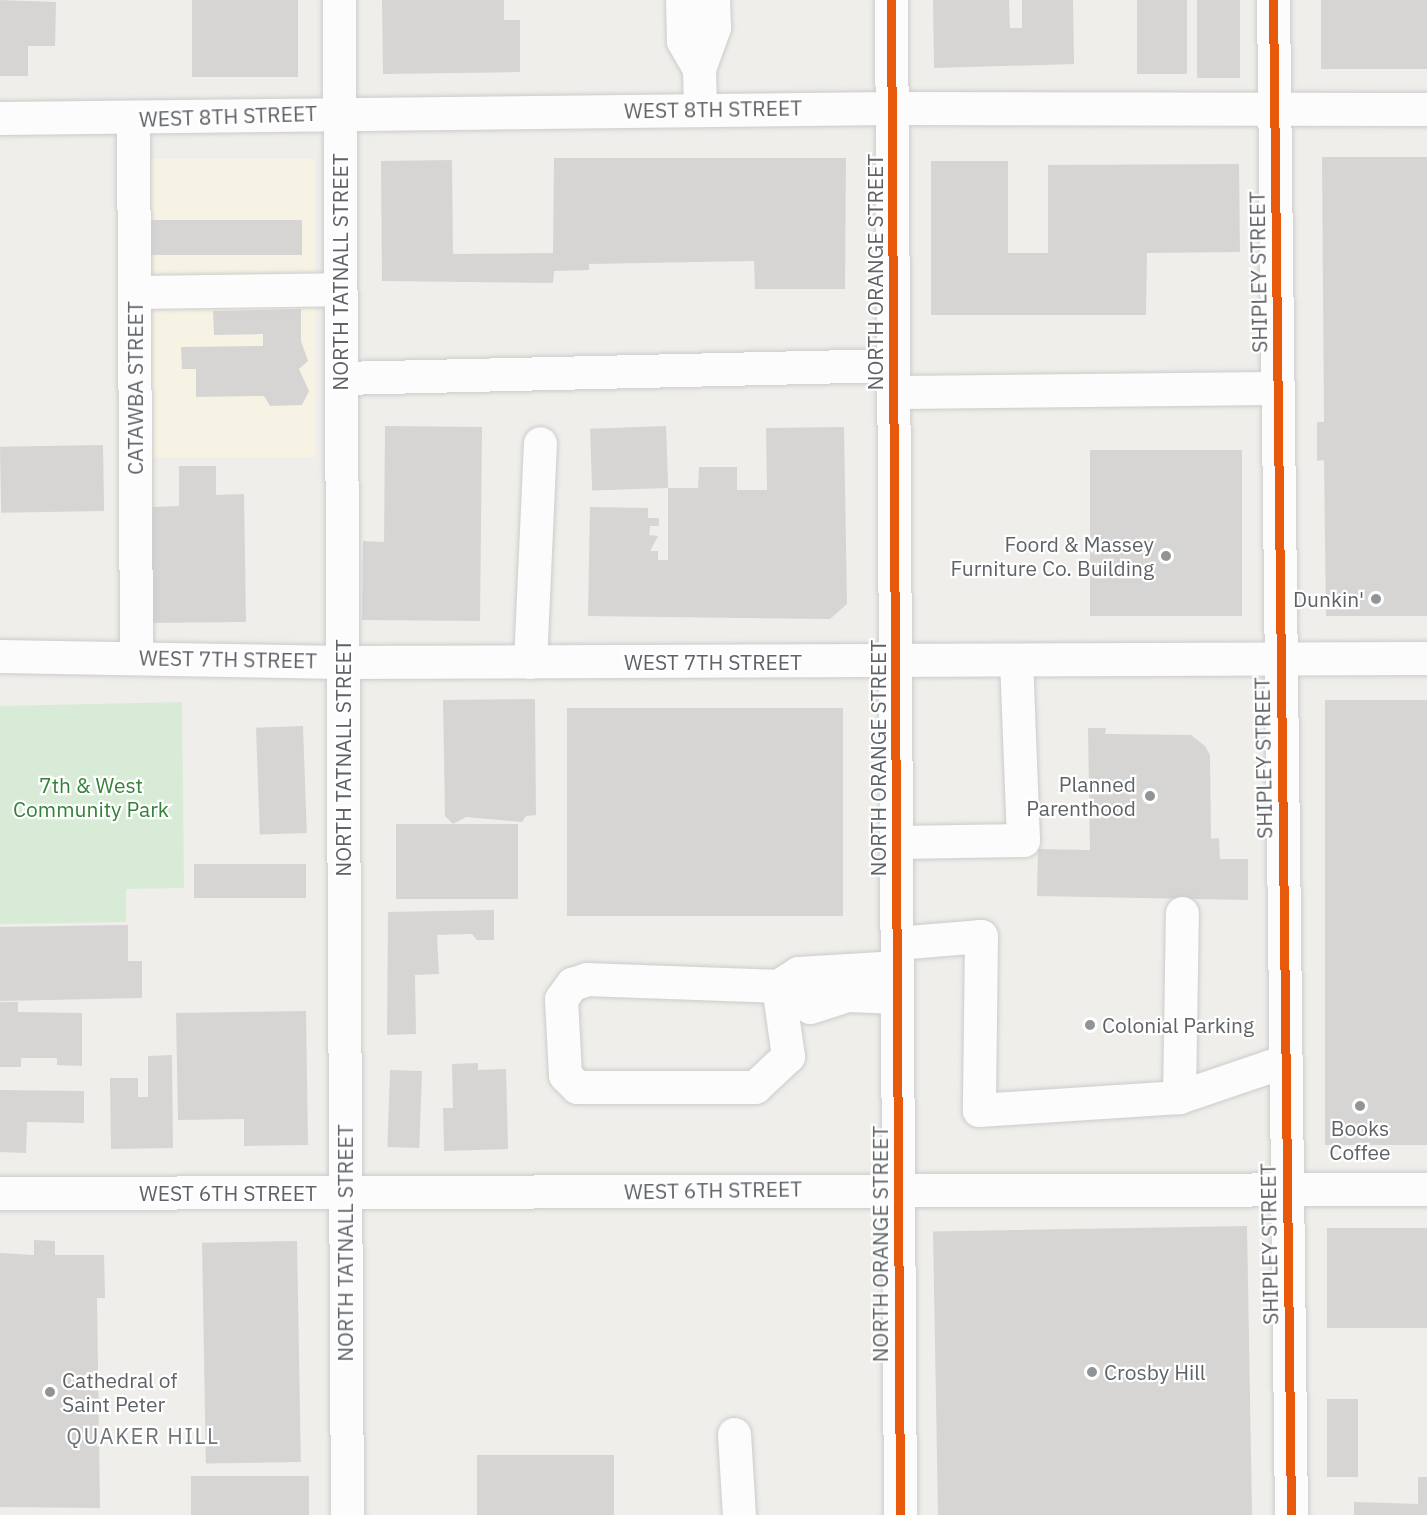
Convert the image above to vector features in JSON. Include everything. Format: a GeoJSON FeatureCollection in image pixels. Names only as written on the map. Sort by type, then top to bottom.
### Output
{"type":"FeatureCollection","features":[{"type":"Feature","properties":{"kind":"street","name":"NORTH TATNALL STREET"},"geometry":{"type":"LineString","coordinates":[[339,0],[347,1515]]}},
{"type":"Feature","properties":{"kind":"street"},"geometry":{"type":"LineString","coordinates":[[682,0],[683,41],[699,69]]}},
{"type":"Feature","properties":{"kind":"street"},"geometry":{"type":"LineString","coordinates":[[700,109],[699,69],[714,27],[713,0]]}},
{"type":"Feature","properties":{"kind":"street","name":"NORTH ORANGE STREET"},"geometry":{"type":"LineString","coordinates":[[891,0],[900,1515]]}},
{"type":"Feature","properties":{"kind":"street","name":"SHIPLEY STREET"},"geometry":{"type":"LineString","coordinates":[[1273,0],[1291,1515]]}},
{"type":"Feature","properties":{"kind":"street","name":"WEST 8TH STREET"},"geometry":{"type":"LineString","coordinates":[[0,118],[134,119],[339,113],[700,109],[1427,108]]}},
{"type":"Feature","properties":{"kind":"street","name":"CATAWBA STREET"},"geometry":{"type":"LineString","coordinates":[[134,119],[136,657]]}},
{"type":"Feature","properties":{"kind":"street"},"geometry":{"type":"LineString","coordinates":[[134,292],[340,289]]}},
{"type":"Feature","properties":{"kind":"street"},"geometry":{"type":"LineString","coordinates":[[341,378],[893,378],[1277,388]]}},
{"type":"Feature","properties":{"kind":"street"},"geometry":{"type":"LineString","coordinates":[[530,662],[540,443]]}},
{"type":"Feature","properties":{"kind":"street","name":"WEST 7TH STREET"},"geometry":{"type":"LineString","coordinates":[[0,656],[342,662],[895,662],[1427,658]]}},
{"type":"Feature","properties":{"kind":"street"},"geometry":{"type":"LineString","coordinates":[[896,842],[1023,840],[1016,661]]}},
{"type":"Feature","properties":{"kind":"street"},"geometry":{"type":"LineString","coordinates":[[1179,1097],[1182,913]]}},
{"type":"Feature","properties":{"kind":"street"},"geometry":{"type":"LineString","coordinates":[[778,986],[788,1056],[755,1087],[577,1087],[565,1075],[561,999],[572,984],[587,979],[778,986],[810,1006],[847,995],[897,969],[981,936],[979,1110],[1179,1097],[1286,1061]]}},
{"type":"Feature","properties":{"kind":"street","name":"WEST 6TH STREET"},"geometry":{"type":"LineString","coordinates":[[0,1193],[345,1194],[898,1188],[1427,1189]]}},
{"type":"Feature","properties":{"kind":"street"},"geometry":{"type":"LineString","coordinates":[[734,1434],[739,1515]]}},
{"type":"Feature","properties":{"kind":"shaded area"},"geometry":{"type":"Polygon","coordinates":[[[143,159],[315,159],[315,457],[143,457],[143,159]]]}},
{"type":"Feature","properties":{"kind":"green space","name":"7th & West Community Park"},"geometry":{"type":"Polygon","coordinates":[[[182,702],[184,888],[126,889],[126,922],[0,924],[0,706],[182,702]]]}},
{"type":"Feature","properties":{"kind":"building"},"geometry":{"type":"Polygon","coordinates":[[[0,0],[56,2],[55,46],[28,46],[28,76],[0,76],[0,0]]]}},
{"type":"Feature","properties":{"kind":"building"},"geometry":{"type":"Polygon","coordinates":[[[192,0],[298,0],[298,77],[192,77],[192,0]]]}},
{"type":"Feature","properties":{"kind":"building"},"geometry":{"type":"Polygon","coordinates":[[[382,0],[504,0],[504,20],[520,20],[520,72],[383,74],[382,0]]]}},
{"type":"Feature","properties":{"kind":"building"},"geometry":{"type":"Polygon","coordinates":[[[933,0],[1009,0],[1010,28],[1022,28],[1022,0],[1073,0],[1074,64],[934,68],[933,0]]]}},
{"type":"Feature","properties":{"kind":"building"},"geometry":{"type":"Polygon","coordinates":[[[1137,0],[1187,0],[1187,74],[1137,74],[1137,0]]]}},
{"type":"Feature","properties":{"kind":"building"},"geometry":{"type":"Polygon","coordinates":[[[1197,0],[1240,0],[1240,78],[1197,78],[1197,0]]]}},
{"type":"Feature","properties":{"kind":"building"},"geometry":{"type":"Polygon","coordinates":[[[1321,0],[1427,0],[1427,69],[1321,69],[1321,0]]]}},
{"type":"Feature","properties":{"kind":"building"},"geometry":{"type":"Polygon","coordinates":[[[1322,157],[1427,157],[1427,616],[1326,616],[1324,460],[1317,461],[1317,422],[1324,422],[1322,157]]]}},
{"type":"Feature","properties":{"kind":"building"},"geometry":{"type":"Polygon","coordinates":[[[554,158],[846,158],[845,289],[755,289],[754,261],[589,264],[589,270],[554,271],[553,283],[382,281],[381,161],[452,160],[453,254],[553,253],[554,158]]]}},
{"type":"Feature","properties":{"kind":"building"},"geometry":{"type":"Polygon","coordinates":[[[931,161],[1008,161],[1008,253],[1048,253],[1048,165],[1239,164],[1240,252],[1147,253],[1146,315],[931,315],[931,161]]]}},
{"type":"Feature","properties":{"kind":"building"},"geometry":{"type":"Polygon","coordinates":[[[146,220],[302,220],[302,255],[146,255],[146,220]]]}},
{"type":"Feature","properties":{"kind":"building"},"geometry":{"type":"Polygon","coordinates":[[[301,309],[301,341],[308,361],[299,369],[309,391],[302,405],[270,406],[264,396],[196,397],[196,369],[182,369],[181,347],[263,346],[263,334],[214,335],[213,311],[301,309]]]}},
{"type":"Feature","properties":{"kind":"building"},"geometry":{"type":"Polygon","coordinates":[[[385,426],[482,427],[480,621],[362,620],[363,541],[384,542],[385,426]]]}},
{"type":"Feature","properties":{"kind":"building"},"geometry":{"type":"Polygon","coordinates":[[[666,426],[668,488],[592,491],[590,429],[666,426]]]}},
{"type":"Feature","properties":{"kind":"building"},"geometry":{"type":"Polygon","coordinates":[[[844,427],[847,604],[830,619],[588,616],[590,507],[648,508],[648,518],[659,518],[659,526],[650,526],[649,535],[658,536],[650,551],[658,551],[658,560],[668,560],[668,488],[698,488],[699,467],[737,467],[737,490],[767,490],[766,428],[844,427]]]}},
{"type":"Feature","properties":{"kind":"building"},"geometry":{"type":"Polygon","coordinates":[[[103,445],[104,511],[1,513],[0,447],[103,445]]]}},
{"type":"Feature","properties":{"kind":"building","name":"Foord & Massey Furniture Co. Building"},"geometry":{"type":"Polygon","coordinates":[[[1090,450],[1242,450],[1242,616],[1090,616],[1090,450]]]}},
{"type":"Feature","properties":{"kind":"building"},"geometry":{"type":"Polygon","coordinates":[[[179,466],[216,466],[216,495],[244,494],[246,622],[141,623],[141,559],[152,558],[152,507],[179,506],[179,466]]]}},
{"type":"Feature","properties":{"kind":"building"},"geometry":{"type":"Polygon","coordinates":[[[535,699],[536,815],[526,816],[522,822],[466,817],[453,824],[445,816],[443,700],[535,699]]]}},
{"type":"Feature","properties":{"kind":"building"},"geometry":{"type":"Polygon","coordinates":[[[1325,700],[1427,700],[1427,1145],[1325,1145],[1325,700]]]}},
{"type":"Feature","properties":{"kind":"building"},"geometry":{"type":"Polygon","coordinates":[[[567,708],[843,708],[843,916],[567,916],[567,708]]]}},
{"type":"Feature","properties":{"kind":"building"},"geometry":{"type":"Polygon","coordinates":[[[303,726],[307,833],[260,835],[256,728],[303,726]]]}},
{"type":"Feature","properties":{"kind":"building","name":"Planned Parenthood"},"geometry":{"type":"Polygon","coordinates":[[[1088,728],[1106,728],[1105,734],[1191,735],[1205,746],[1210,755],[1211,839],[1219,838],[1220,859],[1248,859],[1248,900],[1037,896],[1038,849],[1090,850],[1088,728]]]}},
{"type":"Feature","properties":{"kind":"building"},"geometry":{"type":"Polygon","coordinates":[[[396,824],[518,824],[518,899],[396,899],[396,824]]]}},
{"type":"Feature","properties":{"kind":"building"},"geometry":{"type":"Polygon","coordinates":[[[194,864],[306,864],[306,898],[194,898],[194,864]]]}},
{"type":"Feature","properties":{"kind":"building"},"geometry":{"type":"Polygon","coordinates":[[[494,910],[494,940],[477,940],[472,934],[437,935],[439,974],[415,975],[416,1034],[387,1035],[388,912],[494,910]]]}},
{"type":"Feature","properties":{"kind":"building"},"geometry":{"type":"Polygon","coordinates":[[[128,925],[128,961],[142,961],[142,998],[0,1001],[0,927],[128,925]]]}},
{"type":"Feature","properties":{"kind":"building"},"geometry":{"type":"Polygon","coordinates":[[[0,1002],[18,1002],[18,1012],[82,1013],[82,1066],[57,1065],[57,1058],[21,1058],[21,1067],[0,1067],[0,1002]]]}},
{"type":"Feature","properties":{"kind":"building"},"geometry":{"type":"Polygon","coordinates":[[[306,1011],[308,1145],[244,1146],[244,1119],[178,1120],[176,1013],[306,1011]]]}},
{"type":"Feature","properties":{"kind":"building"},"geometry":{"type":"Polygon","coordinates":[[[172,1055],[173,1148],[111,1149],[110,1078],[138,1078],[138,1097],[148,1097],[148,1056],[172,1055]]]}},
{"type":"Feature","properties":{"kind":"building"},"geometry":{"type":"Polygon","coordinates":[[[478,1063],[478,1070],[506,1069],[508,1149],[444,1151],[443,1108],[453,1108],[452,1064],[478,1063]]]}},
{"type":"Feature","properties":{"kind":"building"},"geometry":{"type":"Polygon","coordinates":[[[390,1070],[422,1071],[419,1148],[387,1147],[390,1070]]]}},
{"type":"Feature","properties":{"kind":"building"},"geometry":{"type":"Polygon","coordinates":[[[0,1090],[84,1091],[84,1123],[27,1122],[26,1153],[0,1152],[0,1090]]]}},
{"type":"Feature","properties":{"kind":"building","name":"Crosby Hill"},"geometry":{"type":"Polygon","coordinates":[[[1247,1226],[1252,1515],[938,1515],[933,1231],[1247,1226]]]}},
{"type":"Feature","properties":{"kind":"building"},"geometry":{"type":"Polygon","coordinates":[[[1327,1228],[1427,1228],[1427,1328],[1327,1328],[1327,1228]]]}},
{"type":"Feature","properties":{"kind":"building","name":"Cathedral of Saint Peter"},"geometry":{"type":"Polygon","coordinates":[[[34,1240],[55,1241],[55,1255],[104,1255],[105,1298],[97,1298],[100,1508],[0,1507],[0,1253],[34,1255],[34,1240]]]}},
{"type":"Feature","properties":{"kind":"building"},"geometry":{"type":"Polygon","coordinates":[[[297,1241],[301,1462],[206,1464],[202,1243],[297,1241]]]}},
{"type":"Feature","properties":{"kind":"building"},"geometry":{"type":"Polygon","coordinates":[[[1327,1399],[1358,1399],[1358,1477],[1327,1477],[1327,1399]]]}},
{"type":"Feature","properties":{"kind":"building"},"geometry":{"type":"Polygon","coordinates":[[[477,1455],[614,1455],[614,1515],[477,1515],[477,1455]]]}},
{"type":"Feature","properties":{"kind":"building"},"geometry":{"type":"Polygon","coordinates":[[[191,1476],[309,1476],[309,1515],[191,1515],[191,1476]]]}},
{"type":"Feature","properties":{"kind":"building"},"geometry":{"type":"Polygon","coordinates":[[[1418,1477],[1427,1477],[1427,1515],[1354,1515],[1354,1502],[1418,1504],[1418,1477]]]}},
{"type":"Feature","properties":{"kind":"cycle path"},"geometry":{"type":"LineString","coordinates":[[891,0],[900,1515]]}},
{"type":"Feature","properties":{"kind":"cycle path"},"geometry":{"type":"LineString","coordinates":[[1273,0],[1291,1515]]}},
{"type":"Feature","properties":{"kind":"place","name":"Foord & Massey Furniture Co. Building"},"geometry":{"type":"Point","coordinates":[1166,556]}},
{"type":"Feature","properties":{"kind":"place","name":"Dunkin'"},"geometry":{"type":"Point","coordinates":[1376,599]}},
{"type":"Feature","properties":{"kind":"place","name":"Planned Parenthood"},"geometry":{"type":"Point","coordinates":[1150,796]}},
{"type":"Feature","properties":{"kind":"place","name":"Colonial Parking"},"geometry":{"type":"Point","coordinates":[1090,1025]}},
{"type":"Feature","properties":{"kind":"place","name":"Books Coffee"},"geometry":{"type":"Point","coordinates":[1360,1106]}},
{"type":"Feature","properties":{"kind":"place","name":"Crosby Hill"},"geometry":{"type":"Point","coordinates":[1092,1372]}},
{"type":"Feature","properties":{"kind":"place","name":"Cathedral of Saint Peter"},"geometry":{"type":"Point","coordinates":[50,1392]}},
{"type":"Feature","properties":{"kind":"district","name":"QUAKER HILL"},"geometry":{"type":"Point","coordinates":[143,1436]}}]}
